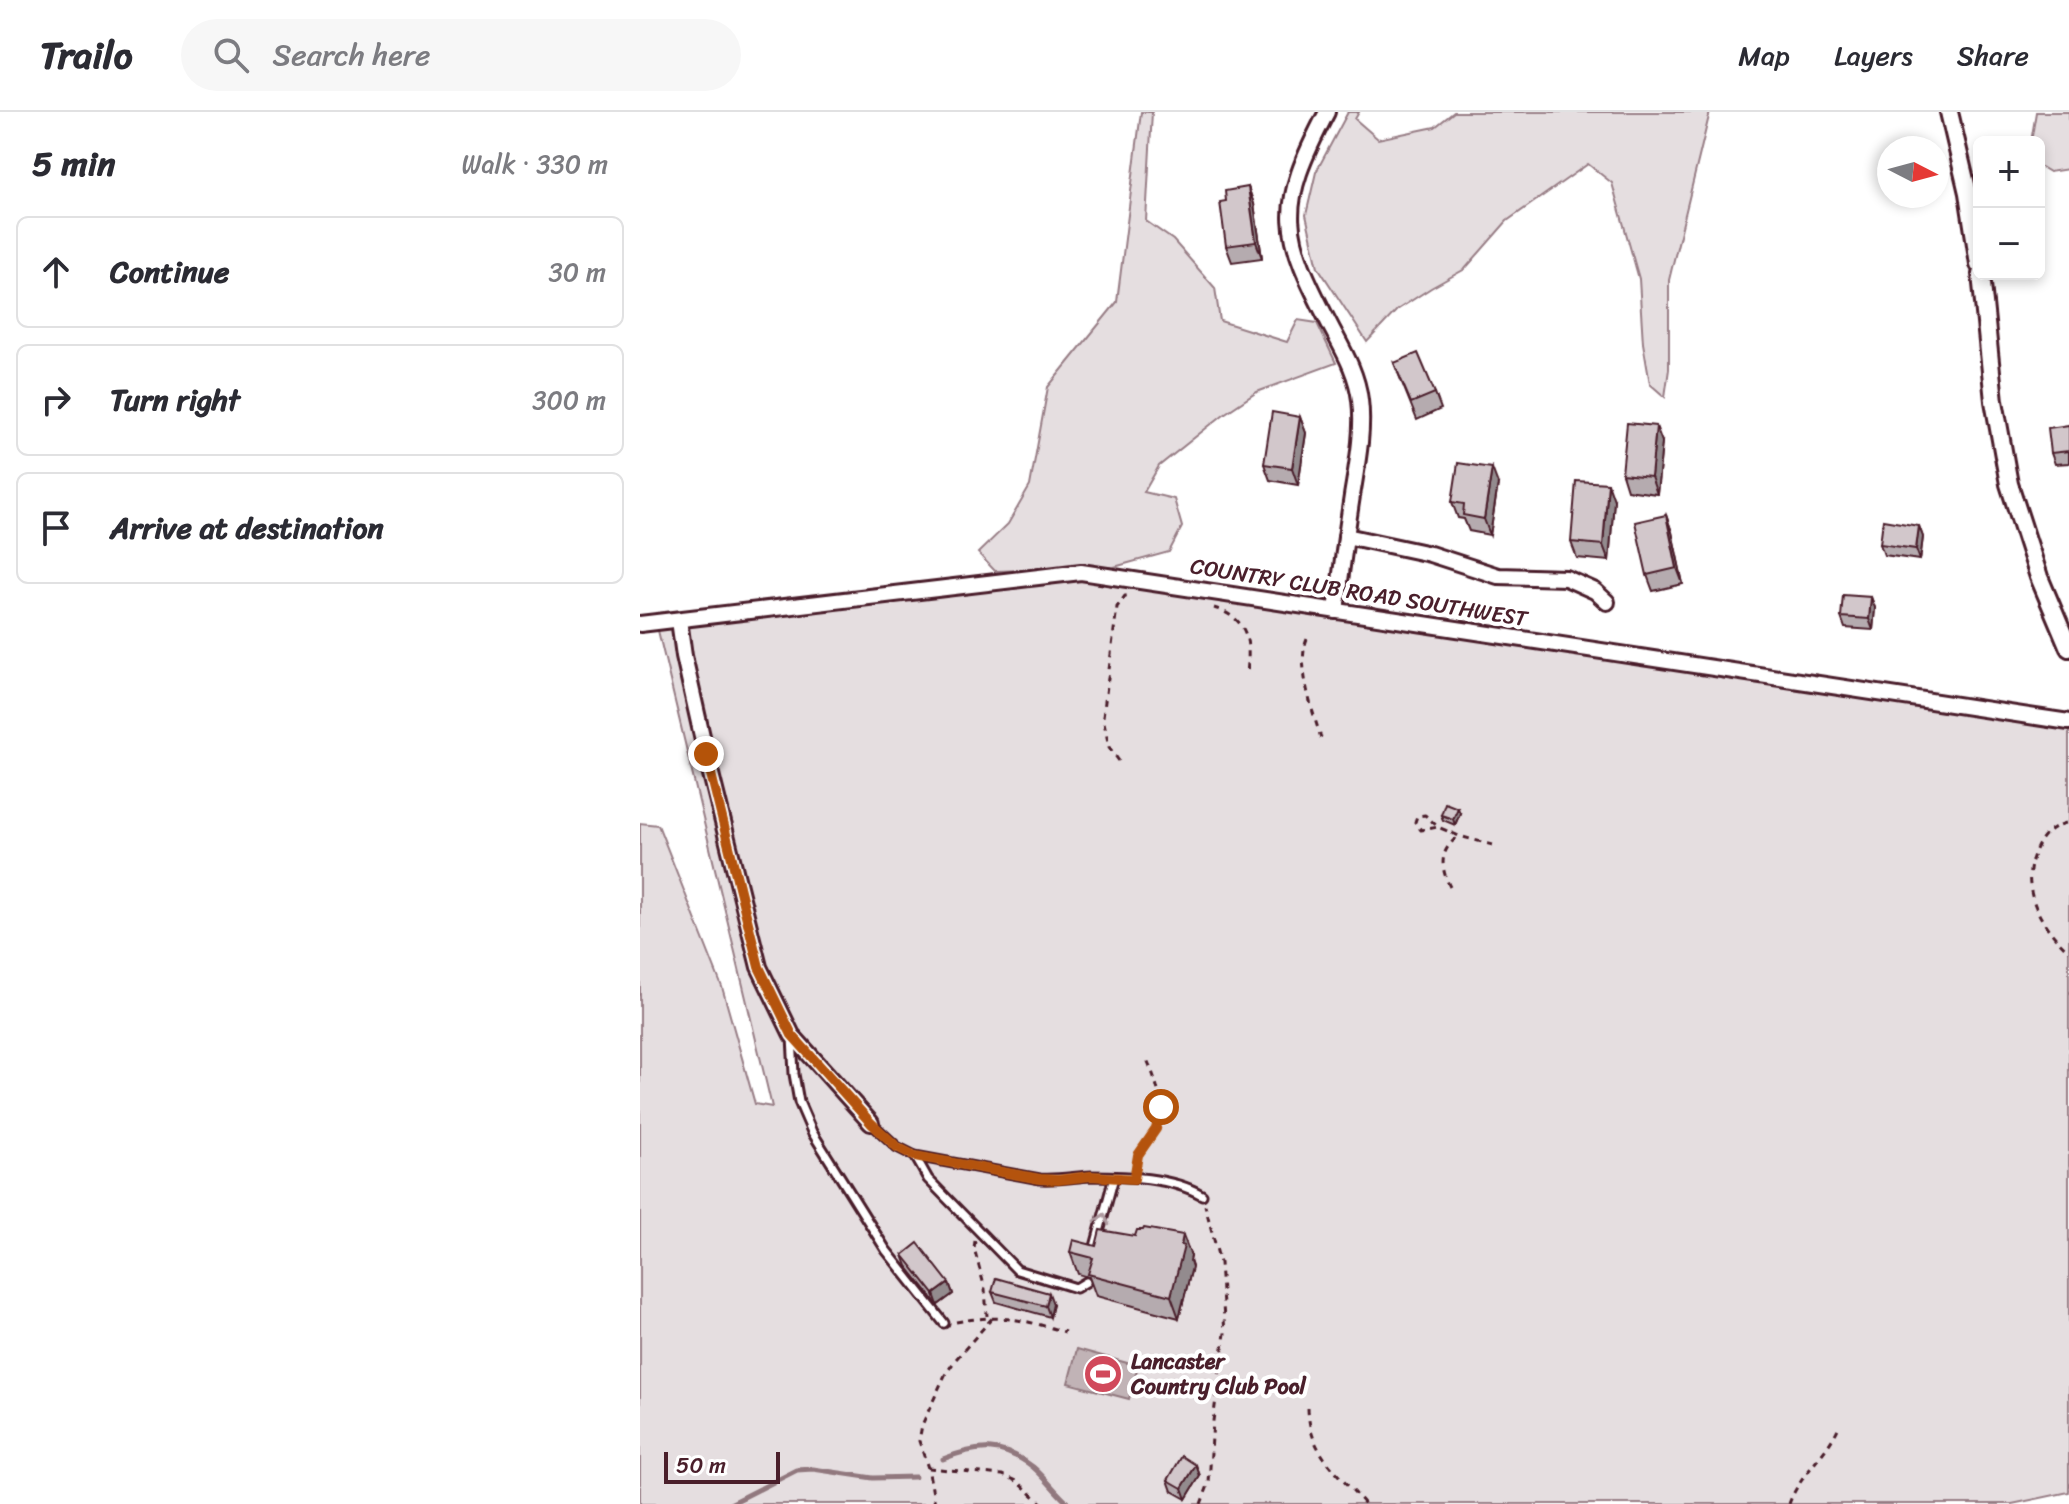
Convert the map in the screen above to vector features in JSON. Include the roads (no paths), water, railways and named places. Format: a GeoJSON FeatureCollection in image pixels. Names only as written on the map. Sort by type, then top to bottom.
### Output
{"type":"FeatureCollection","features":[{"type":"Feature","properties":{"kind":"street"},"geometry":{"type":"LineString","coordinates":[[1327,112],[1298,172],[1291,193],[1290,214],[1292,237],[1306,279],[1357,380],[1361,425],[1336,611]]}},
{"type":"Feature","properties":{"kind":"street"},"geometry":{"type":"LineString","coordinates":[[1949,112],[1973,225]]}},
{"type":"Feature","properties":{"kind":"street"},"geometry":{"type":"LineString","coordinates":[[1982,280],[1994,401],[2009,484],[2039,577],[2069,648]]}},
{"type":"Feature","properties":{"kind":"street"},"geometry":{"type":"LineString","coordinates":[[1346,536],[1430,554],[1498,576],[1566,578],[1581,583],[1607,602]]}},
{"type":"Feature","properties":{"kind":"street","name":"COUNTRY CLUB ROAD SOUTHWEST"},"geometry":{"type":"LineString","coordinates":[[640,624],[1081,572],[2069,722]]}},
{"type":"Feature","properties":{"kind":"street"},"geometry":{"type":"LineString","coordinates":[[679,620],[706,754],[759,967],[792,1035],[871,1123]]}},
{"type":"Feature","properties":{"kind":"lane"},"geometry":{"type":"LineString","coordinates":[[792,1035],[799,1102],[812,1132],[886,1250],[944,1323]]}},
{"type":"Feature","properties":{"kind":"lane"},"geometry":{"type":"LineString","coordinates":[[871,1123],[897,1147],[915,1156],[1040,1179],[1134,1179],[1189,1188],[1202,1195]]}},
{"type":"Feature","properties":{"kind":"lane"},"geometry":{"type":"LineString","coordinates":[[915,1156],[928,1179],[1017,1270],[1076,1288],[1086,1282]]}},
{"type":"Feature","properties":{"kind":"lane"},"geometry":{"type":"LineString","coordinates":[[1092,1260],[1114,1177]]}},
{"type":"Feature","properties":{"kind":"waterway"},"geometry":{"type":"LineString","coordinates":[[943,1459],[978,1449],[1000,1450],[1033,1467],[1069,1504]]}},
{"type":"Feature","properties":{"kind":"waterway"},"geometry":{"type":"LineString","coordinates":[[730,1504],[797,1470],[813,1469],[873,1478],[915,1477]]}},
{"type":"Feature","properties":{"kind":"place","name":"Lancaster Country Club Pool"},"geometry":{"type":"Point","coordinates":[1103,1374]}}]}
